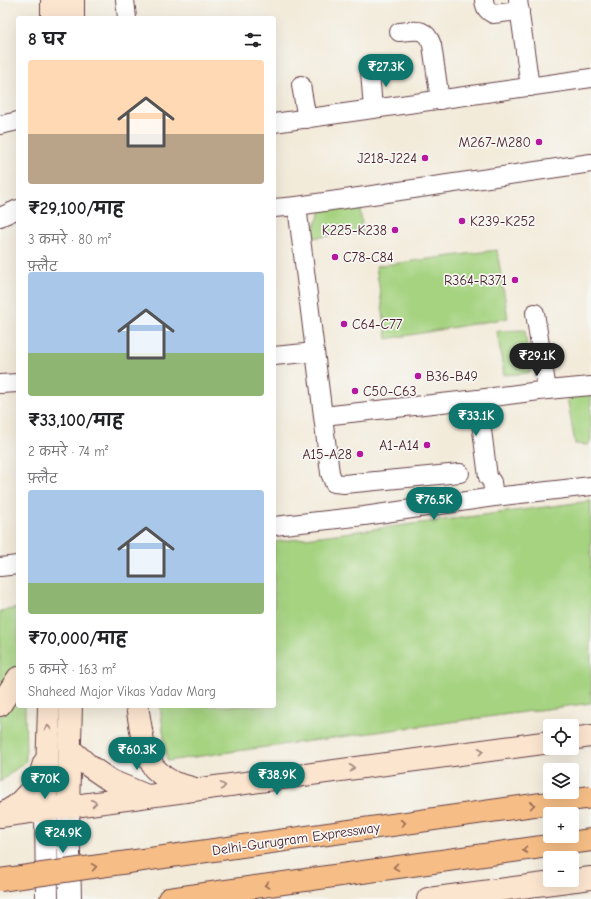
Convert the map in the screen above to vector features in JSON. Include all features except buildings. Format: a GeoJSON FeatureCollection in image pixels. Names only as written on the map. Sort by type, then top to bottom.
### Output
{"type":"FeatureCollection","features":[{"type":"Feature","properties":{"kind":"highway","name":"Delhi-Gurugram Expressway"},"geometry":{"type":"LineString","coordinates":[[0,880],[591,797]]}},
{"type":"Feature","properties":{"kind":"highway"},"geometry":{"type":"LineString","coordinates":[[169,899],[591,840]]}},
{"type":"Feature","properties":{"kind":"main road"},"geometry":{"type":"LineString","coordinates":[[52,0],[52,16]]}},
{"type":"Feature","properties":{"kind":"main road"},"geometry":{"type":"LineString","coordinates":[[73,0],[73,16]]}},
{"type":"Feature","properties":{"kind":"main road"},"geometry":{"type":"LineString","coordinates":[[0,705],[16,681]]}},
{"type":"Feature","properties":{"kind":"main road"},"geometry":{"type":"LineString","coordinates":[[46,809],[49,708]]}},
{"type":"Feature","properties":{"kind":"main road"},"geometry":{"type":"LineString","coordinates":[[68,807],[71,708]]}},
{"type":"Feature","properties":{"kind":"main road"},"geometry":{"type":"LineString","coordinates":[[137,708],[144,748],[154,768],[174,783],[196,789]]}},
{"type":"Feature","properties":{"kind":"main road"},"geometry":{"type":"LineString","coordinates":[[579,738],[591,736]]}},
{"type":"Feature","properties":{"kind":"main road"},"geometry":{"type":"LineString","coordinates":[[0,815],[543,743]]}},
{"type":"Feature","properties":{"kind":"main road"},"geometry":{"type":"LineString","coordinates":[[70,749],[89,766],[111,780],[147,796]]}},
{"type":"Feature","properties":{"kind":"main road"},"geometry":{"type":"LineString","coordinates":[[0,815],[17,805],[32,789],[40,776],[48,752]]}},
{"type":"Feature","properties":{"kind":"main road"},"geometry":{"type":"LineString","coordinates":[[428,899],[591,878]]}},
{"type":"Feature","properties":{"kind":"street"},"geometry":{"type":"LineString","coordinates":[[126,0],[127,16]]}},
{"type":"Feature","properties":{"kind":"street"},"geometry":{"type":"LineString","coordinates":[[484,0],[486,8],[493,14],[519,5],[530,87]]}},
{"type":"Feature","properties":{"kind":"street"},"geometry":{"type":"LineString","coordinates":[[399,32],[417,31],[425,33],[430,39],[440,100]]}},
{"type":"Feature","properties":{"kind":"street"},"geometry":{"type":"LineString","coordinates":[[370,71],[374,109]]}},
{"type":"Feature","properties":{"kind":"street"},"geometry":{"type":"LineString","coordinates":[[276,123],[591,78]]}},
{"type":"Feature","properties":{"kind":"street"},"geometry":{"type":"LineString","coordinates":[[301,84],[307,119]]}},
{"type":"Feature","properties":{"kind":"street"},"geometry":{"type":"LineString","coordinates":[[0,125],[16,121]]}},
{"type":"Feature","properties":{"kind":"street"},"geometry":{"type":"LineString","coordinates":[[276,208],[591,163]]}},
{"type":"Feature","properties":{"kind":"street"},"geometry":{"type":"LineString","coordinates":[[297,206],[330,473],[334,483],[344,484],[460,473]]}},
{"type":"Feature","properties":{"kind":"street"},"geometry":{"type":"LineString","coordinates":[[0,217],[16,210]]}},
{"type":"Feature","properties":{"kind":"street"},"geometry":{"type":"LineString","coordinates":[[535,313],[546,390]]}},
{"type":"Feature","properties":{"kind":"street"},"geometry":{"type":"LineString","coordinates":[[276,356],[315,352]]}},
{"type":"Feature","properties":{"kind":"street"},"geometry":{"type":"LineString","coordinates":[[0,384],[16,383]]}},
{"type":"Feature","properties":{"kind":"street"},"geometry":{"type":"LineString","coordinates":[[323,416],[591,386]]}},
{"type":"Feature","properties":{"kind":"street"},"geometry":{"type":"LineString","coordinates":[[482,399],[488,477],[493,489]]}},
{"type":"Feature","properties":{"kind":"street"},"geometry":{"type":"LineString","coordinates":[[276,526],[364,516],[493,489],[591,486]]}},
{"type":"Feature","properties":{"kind":"street"},"geometry":{"type":"LineString","coordinates":[[0,567],[16,565]]}},
{"type":"Feature","properties":{"kind":"street"},"geometry":{"type":"LineString","coordinates":[[68,807],[70,899]]}},
{"type":"Feature","properties":{"kind":"street"},"geometry":{"type":"LineString","coordinates":[[46,809],[46,899]]}},
{"type":"Feature","properties":{"kind":"green space"},"geometry":{"type":"Polygon","coordinates":[[[359,201],[363,232],[310,238],[323,206],[359,201]]]}},
{"type":"Feature","properties":{"kind":"green space"},"geometry":{"type":"Polygon","coordinates":[[[497,250],[508,318],[387,339],[376,266],[497,250]]]}},
{"type":"Feature","properties":{"kind":"green space"},"geometry":{"type":"Polygon","coordinates":[[[525,330],[530,373],[504,375],[497,331],[525,330]]]}},
{"type":"Feature","properties":{"kind":"green space"},"geometry":{"type":"Polygon","coordinates":[[[591,394],[591,440],[588,445],[575,444],[567,397],[591,394]]]}},
{"type":"Feature","properties":{"kind":"green space"},"geometry":{"type":"Polygon","coordinates":[[[591,501],[591,703],[167,761],[160,708],[276,708],[276,542],[591,501]]]}},
{"type":"Feature","properties":{"kind":"green space"},"geometry":{"type":"Polygon","coordinates":[[[16,608],[16,708],[25,708],[26,761],[0,782],[0,611],[16,608]]]}},
{"type":"Feature","properties":{"kind":"place","name":"M267-M280"},"geometry":{"type":"Point","coordinates":[539,142]}},
{"type":"Feature","properties":{"kind":"place","name":"J218-J224"},"geometry":{"type":"Point","coordinates":[425,158]}},
{"type":"Feature","properties":{"kind":"place","name":"K239-K252"},"geometry":{"type":"Point","coordinates":[462,221]}},
{"type":"Feature","properties":{"kind":"place","name":"K225-K238"},"geometry":{"type":"Point","coordinates":[395,230]}},
{"type":"Feature","properties":{"kind":"place","name":"C78-C84"},"geometry":{"type":"Point","coordinates":[335,257]}},
{"type":"Feature","properties":{"kind":"place","name":"R364-R371"},"geometry":{"type":"Point","coordinates":[515,280]}},
{"type":"Feature","properties":{"kind":"place","name":"C64-C77"},"geometry":{"type":"Point","coordinates":[344,324]}},
{"type":"Feature","properties":{"kind":"place","name":"B36-B49"},"geometry":{"type":"Point","coordinates":[418,376]}},
{"type":"Feature","properties":{"kind":"place","name":"C50-C63"},"geometry":{"type":"Point","coordinates":[355,391]}},
{"type":"Feature","properties":{"kind":"place","name":"A1-A14"},"geometry":{"type":"Point","coordinates":[427,445]}},
{"type":"Feature","properties":{"kind":"place","name":"A15-A28"},"geometry":{"type":"Point","coordinates":[360,454]}}]}
